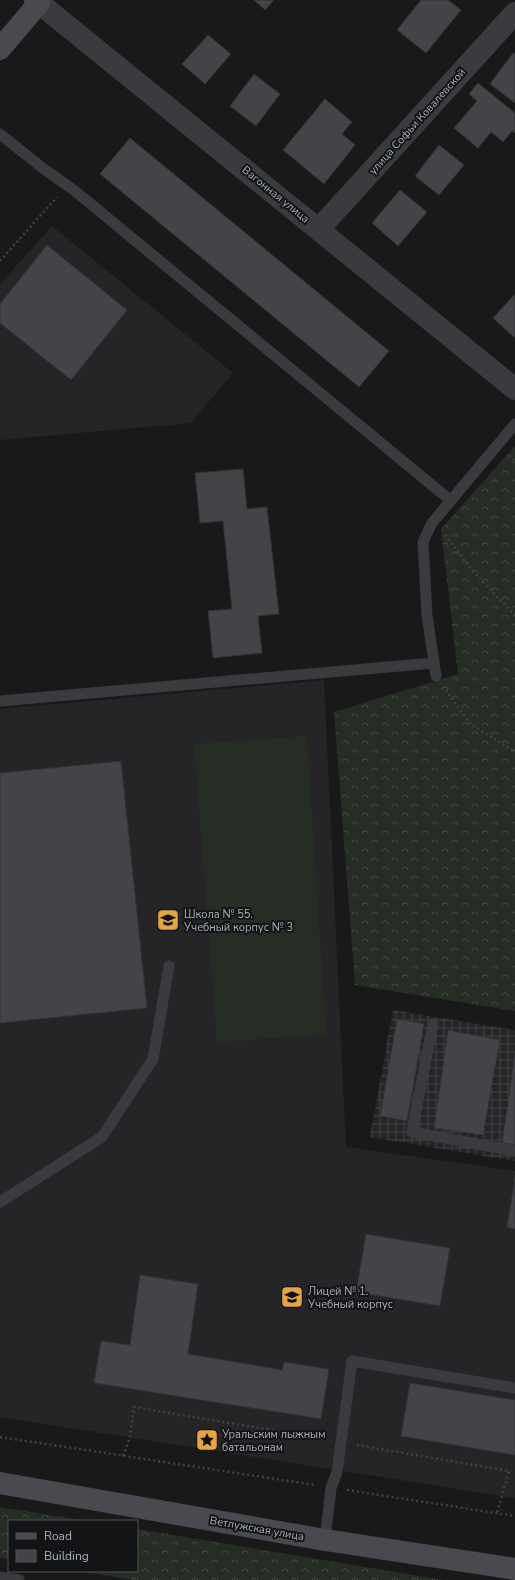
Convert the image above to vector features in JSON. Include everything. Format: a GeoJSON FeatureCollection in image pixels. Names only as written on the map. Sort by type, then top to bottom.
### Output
{"type":"FeatureCollection","features":[{"type":"Feature","properties":{"kind":"main road"},"geometry":{"type":"LineString","coordinates":[[0,49],[40,1]]}},
{"type":"Feature","properties":{"kind":"main road","name":"Ветлужская улица"},"geometry":{"type":"LineString","coordinates":[[0,1483],[325,1540],[515,1569]]}},
{"type":"Feature","properties":{"kind":"street","name":"Вагонная улица"},"geometry":{"type":"LineString","coordinates":[[40,1],[515,389]]}},
{"type":"Feature","properties":{"kind":"street","name":"улица Софьи Ковалевской"},"geometry":{"type":"LineString","coordinates":[[319,229],[515,12]]}},
{"type":"Feature","properties":{"kind":"lane"},"geometry":{"type":"LineString","coordinates":[[0,134],[44,169],[75,191],[450,500]]}},
{"type":"Feature","properties":{"kind":"lane"},"geometry":{"type":"LineString","coordinates":[[436,676],[426,615],[423,542],[434,520],[515,424]]}},
{"type":"Feature","properties":{"kind":"lane"},"geometry":{"type":"LineString","coordinates":[[0,701],[434,663]]}},
{"type":"Feature","properties":{"kind":"lane"},"geometry":{"type":"LineString","coordinates":[[0,1202],[102,1137],[153,1059],[169,966]]}},
{"type":"Feature","properties":{"kind":"lane"},"geometry":{"type":"LineString","coordinates":[[433,1024],[412,1132],[515,1151]]}},
{"type":"Feature","properties":{"kind":"lane"},"geometry":{"type":"LineString","coordinates":[[325,1540],[331,1488],[337,1472],[352,1361],[515,1388]]}},
{"type":"Feature","properties":{"kind":"lane"},"geometry":{"type":"LineString","coordinates":[[0,1577],[19,1580]]}},
{"type":"Feature","properties":{"kind":"path"},"geometry":{"type":"LineString","coordinates":[[0,261],[60,193]]}},
{"type":"Feature","properties":{"kind":"path"},"geometry":{"type":"LineString","coordinates":[[434,520],[472,570],[515,616]]}},
{"type":"Feature","properties":{"kind":"path"},"geometry":{"type":"LineString","coordinates":[[436,676],[469,723],[515,752]]}},
{"type":"Feature","properties":{"kind":"path"},"geometry":{"type":"LineString","coordinates":[[123,1456],[130,1437],[134,1407],[509,1471],[497,1514]]}},
{"type":"Feature","properties":{"kind":"path"},"geometry":{"type":"LineString","coordinates":[[0,1437],[515,1516]]}},
{"type":"Feature","properties":{"kind":"shaded area"},"geometry":{"type":"Polygon","coordinates":[[[52,226],[233,373],[191,423],[0,440],[0,284],[52,226]]]}},
{"type":"Feature","properties":{"kind":"shaded area"},"geometry":{"type":"Polygon","coordinates":[[[324,680],[346,1147],[515,1171],[515,1498],[0,1417],[0,709],[324,680]]]}},
{"type":"Feature","properties":{"kind":"shaded area"},"geometry":{"type":"Polygon","coordinates":[[[393,1010],[515,1030],[515,1161],[370,1137],[393,1010]]]}},
{"type":"Feature","properties":{"kind":"green space"},"geometry":{"type":"Polygon","coordinates":[[[515,446],[515,1011],[355,985],[334,712],[458,674],[441,529],[515,446]]]}},
{"type":"Feature","properties":{"kind":"green space"},"geometry":{"type":"Polygon","coordinates":[[[307,736],[326,1035],[217,1042],[194,744],[307,736]]]}},
{"type":"Feature","properties":{"kind":"green space"},"geometry":{"type":"Polygon","coordinates":[[[0,1507],[81,1520],[8,1520],[8,1559],[0,1558],[0,1507]]]}},
{"type":"Feature","properties":{"kind":"green space"},"geometry":{"type":"Polygon","coordinates":[[[138,1529],[444,1580],[132,1580],[85,1572],[138,1572],[138,1529]]]}},
{"type":"Feature","properties":{"kind":"building"},"geometry":{"type":"Polygon","coordinates":[[[254,0],[274,0],[265,10],[254,0]]]}},
{"type":"Feature","properties":{"kind":"building"},"geometry":{"type":"Polygon","coordinates":[[[421,0],[448,0],[461,10],[426,53],[397,30],[421,0]]]}},
{"type":"Feature","properties":{"kind":"building"},"geometry":{"type":"Polygon","coordinates":[[[208,35],[231,54],[205,84],[182,64],[208,35]]]}},
{"type":"Feature","properties":{"kind":"building"},"geometry":{"type":"Polygon","coordinates":[[[513,53],[515,54],[515,103],[490,84],[513,53]]]}},
{"type":"Feature","properties":{"kind":"building"},"geometry":{"type":"Polygon","coordinates":[[[254,74],[280,94],[256,126],[230,106],[254,74]]]}},
{"type":"Feature","properties":{"kind":"building"},"geometry":{"type":"Polygon","coordinates":[[[478,83],[515,113],[515,133],[512,131],[503,142],[491,132],[478,148],[454,128],[477,101],[469,94],[478,83]]]}},
{"type":"Feature","properties":{"kind":"building"},"geometry":{"type":"Polygon","coordinates":[[[325,99],[352,122],[342,134],[355,145],[324,184],[283,150],[325,99]]]}},
{"type":"Feature","properties":{"kind":"building"},"geometry":{"type":"Polygon","coordinates":[[[130,138],[389,351],[359,387],[100,174],[130,138]]]}},
{"type":"Feature","properties":{"kind":"building"},"geometry":{"type":"Polygon","coordinates":[[[439,145],[464,165],[439,195],[415,176],[439,145]]]}},
{"type":"Feature","properties":{"kind":"building"},"geometry":{"type":"Polygon","coordinates":[[[400,190],[427,212],[398,246],[372,223],[400,190]]]}},
{"type":"Feature","properties":{"kind":"building"},"geometry":{"type":"Polygon","coordinates":[[[47,245],[127,310],[71,380],[0,323],[0,304],[47,245]]]}},
{"type":"Feature","properties":{"kind":"building"},"geometry":{"type":"Polygon","coordinates":[[[515,294],[515,338],[493,318],[515,294]]]}},
{"type":"Feature","properties":{"kind":"building"},"geometry":{"type":"Polygon","coordinates":[[[243,469],[247,509],[267,507],[279,614],[258,616],[262,653],[213,658],[208,611],[232,609],[223,521],[200,523],[195,473],[243,469]]]}},
{"type":"Feature","properties":{"kind":"building"},"geometry":{"type":"Polygon","coordinates":[[[121,761],[147,1008],[0,1023],[0,773],[121,761]]]}},
{"type":"Feature","properties":{"kind":"building"},"geometry":{"type":"Polygon","coordinates":[[[397,1019],[424,1024],[407,1121],[380,1116],[397,1019]]]}},
{"type":"Feature","properties":{"kind":"building"},"geometry":{"type":"Polygon","coordinates":[[[448,1030],[500,1040],[483,1135],[434,1128],[448,1030]]]}},
{"type":"Feature","properties":{"kind":"building"},"geometry":{"type":"Polygon","coordinates":[[[515,1053],[515,1145],[502,1143],[515,1053]]]}},
{"type":"Feature","properties":{"kind":"building"},"geometry":{"type":"Polygon","coordinates":[[[515,1178],[515,1229],[507,1227],[515,1178]]]}},
{"type":"Feature","properties":{"kind":"building"},"geometry":{"type":"Polygon","coordinates":[[[366,1234],[450,1248],[440,1306],[356,1292],[366,1234]]]}},
{"type":"Feature","properties":{"kind":"building"},"geometry":{"type":"Polygon","coordinates":[[[140,1275],[198,1284],[188,1354],[282,1370],[284,1362],[329,1369],[321,1419],[94,1383],[101,1341],[130,1345],[140,1275]]]}},
{"type":"Feature","properties":{"kind":"building"},"geometry":{"type":"Polygon","coordinates":[[[410,1383],[515,1400],[515,1455],[401,1436],[410,1383]]]}},
{"type":"Feature","properties":{"kind":"place","name":"Школа № 55. Учебный корпус № 3"},"geometry":{"type":"Point","coordinates":[168,920]}},
{"type":"Feature","properties":{"kind":"place","name":"Лицей № 1. Учебный корпус"},"geometry":{"type":"Point","coordinates":[292,1297]}},
{"type":"Feature","properties":{"kind":"place","name":"Уральским лыжным батальонам"},"geometry":{"type":"Point","coordinates":[207,1440]}}]}
